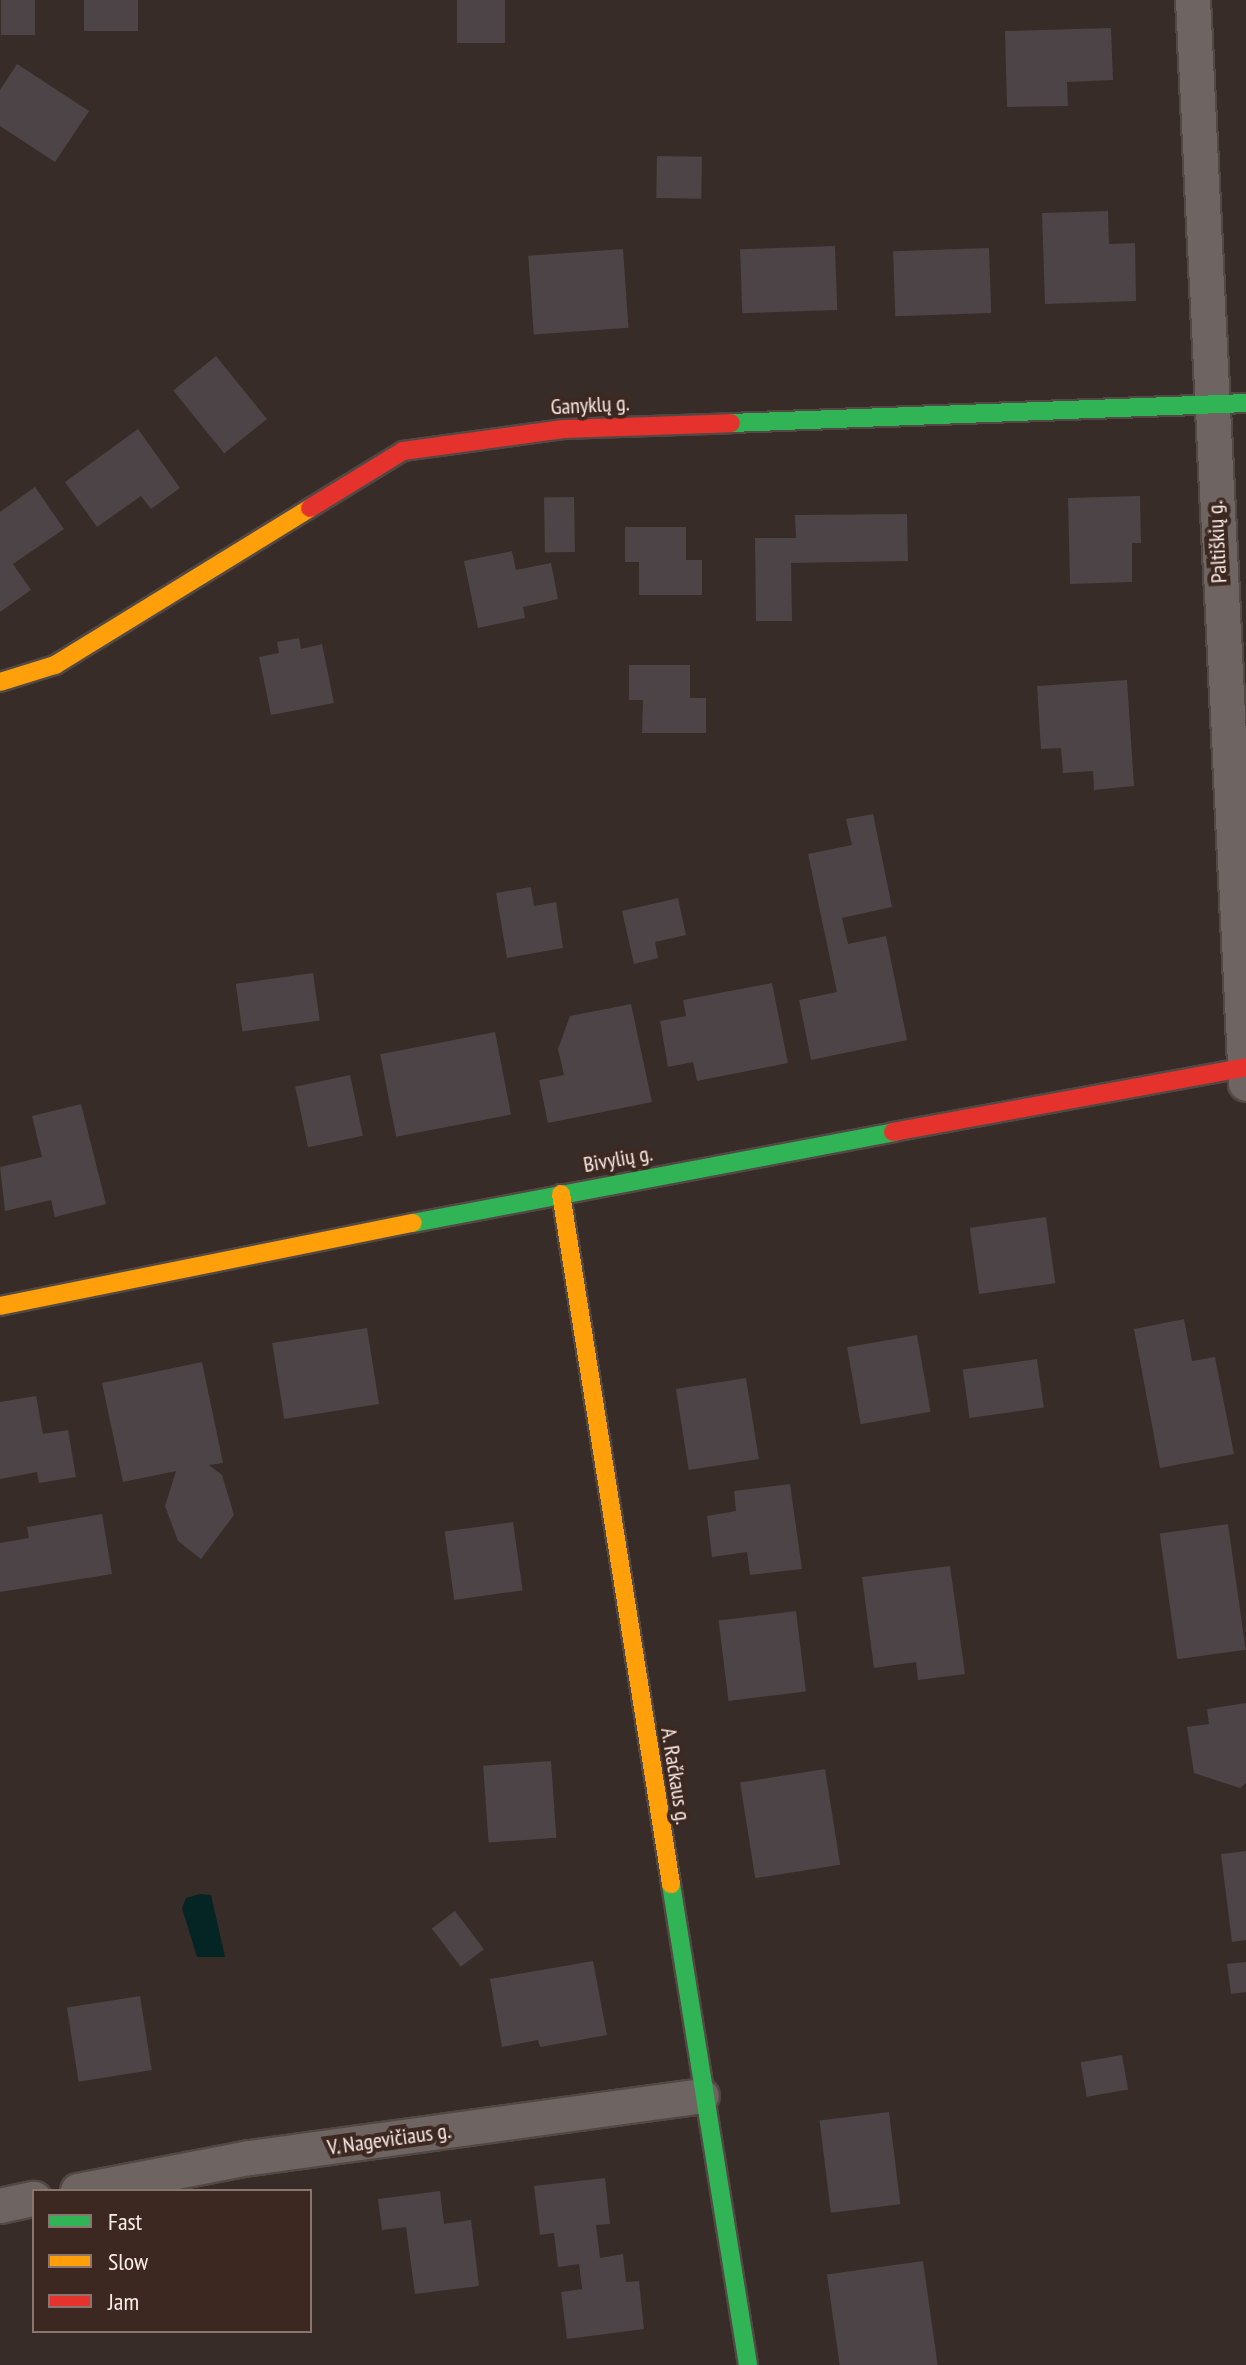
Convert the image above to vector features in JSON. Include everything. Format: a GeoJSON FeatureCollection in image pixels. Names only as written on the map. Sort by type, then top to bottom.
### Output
{"type":"FeatureCollection","features":[{"type":"Feature","properties":{"kind":"street","name":"Paltiškių g."},"geometry":{"type":"LineString","coordinates":[[1193,0],[1245,1073]]}},
{"type":"Feature","properties":{"kind":"street","name":"Ganyklų g."},"geometry":{"type":"LineString","coordinates":[[0,682],[55,665],[403,451],[563,429],[1246,403]]}},
{"type":"Feature","properties":{"kind":"street","name":"Bivylių g."},"geometry":{"type":"LineString","coordinates":[[0,1306],[561,1194],[1245,1073]]}},
{"type":"Feature","properties":{"kind":"street","name":"A. Račkaus g."},"geometry":{"type":"LineString","coordinates":[[561,1194],[702,2096],[748,2365]]}},
{"type":"Feature","properties":{"kind":"street","name":"V. Nagevičiaus g."},"geometry":{"type":"LineString","coordinates":[[88,2189],[250,2158],[702,2096]]}},
{"type":"Feature","properties":{"kind":"street"},"geometry":{"type":"LineString","coordinates":[[0,2206],[32,2199]]}},
{"type":"Feature","properties":{"kind":"water"},"geometry":{"type":"Polygon","coordinates":[[[211,1895],[225,1957],[197,1957],[182,1908],[186,1898],[211,1895]]]}},
{"type":"Feature","properties":{"kind":"building"},"geometry":{"type":"Polygon","coordinates":[[[1,0],[35,0],[35,35],[1,35],[1,0]]]}},
{"type":"Feature","properties":{"kind":"building"},"geometry":{"type":"Polygon","coordinates":[[[84,0],[138,0],[138,31],[84,31],[84,0]]]}},
{"type":"Feature","properties":{"kind":"building"},"geometry":{"type":"Polygon","coordinates":[[[457,0],[505,0],[505,43],[457,43],[457,0]]]}},
{"type":"Feature","properties":{"kind":"building"},"geometry":{"type":"Polygon","coordinates":[[[1111,28],[1113,80],[1067,82],[1068,106],[1007,107],[1005,31],[1111,28]]]}},
{"type":"Feature","properties":{"kind":"building"},"geometry":{"type":"Polygon","coordinates":[[[17,64],[89,111],[55,162],[0,126],[0,90],[17,64]]]}},
{"type":"Feature","properties":{"kind":"building"},"geometry":{"type":"Polygon","coordinates":[[[657,156],[702,157],[701,199],[656,198],[657,156]]]}},
{"type":"Feature","properties":{"kind":"building"},"geometry":{"type":"Polygon","coordinates":[[[1108,211],[1109,244],[1135,243],[1136,301],[1045,304],[1042,213],[1108,211]]]}},
{"type":"Feature","properties":{"kind":"building"},"geometry":{"type":"Polygon","coordinates":[[[835,246],[837,310],[742,313],[740,249],[835,246]]]}},
{"type":"Feature","properties":{"kind":"building"},"geometry":{"type":"Polygon","coordinates":[[[989,248],[991,313],[895,316],[893,251],[989,248]]]}},
{"type":"Feature","properties":{"kind":"building"},"geometry":{"type":"Polygon","coordinates":[[[623,249],[629,328],[534,334],[528,256],[623,249]]]}},
{"type":"Feature","properties":{"kind":"building"},"geometry":{"type":"Polygon","coordinates":[[[216,356],[267,419],[224,454],[173,391],[216,356]]]}},
{"type":"Feature","properties":{"kind":"building"},"geometry":{"type":"Polygon","coordinates":[[[138,429],[180,488],[151,509],[141,496],[97,527],[65,482],[138,429]]]}},
{"type":"Feature","properties":{"kind":"building"},"geometry":{"type":"Polygon","coordinates":[[[35,487],[64,529],[13,564],[31,590],[0,612],[0,512],[35,487]]]}},
{"type":"Feature","properties":{"kind":"building"},"geometry":{"type":"Polygon","coordinates":[[[1140,496],[1141,543],[1132,543],[1132,582],[1070,584],[1068,498],[1140,496]]]}},
{"type":"Feature","properties":{"kind":"building"},"geometry":{"type":"Polygon","coordinates":[[[574,497],[575,552],[545,553],[544,498],[574,497]]]}},
{"type":"Feature","properties":{"kind":"building"},"geometry":{"type":"Polygon","coordinates":[[[907,514],[908,561],[791,563],[792,621],[756,621],[755,538],[796,538],[795,515],[907,514]]]}},
{"type":"Feature","properties":{"kind":"building"},"geometry":{"type":"Polygon","coordinates":[[[625,527],[686,527],[686,560],[702,560],[702,595],[639,595],[639,562],[625,562],[625,527]]]}},
{"type":"Feature","properties":{"kind":"building"},"geometry":{"type":"Polygon","coordinates":[[[512,551],[516,570],[551,563],[558,599],[523,607],[525,618],[478,628],[464,561],[512,551]]]}},
{"type":"Feature","properties":{"kind":"building"},"geometry":{"type":"Polygon","coordinates":[[[299,638],[301,649],[322,644],[334,703],[271,715],[259,657],[279,653],[277,642],[299,638]]]}},
{"type":"Feature","properties":{"kind":"building"},"geometry":{"type":"Polygon","coordinates":[[[629,665],[690,665],[690,698],[706,698],[706,733],[642,733],[643,700],[629,700],[629,665]]]}},
{"type":"Feature","properties":{"kind":"building"},"geometry":{"type":"Polygon","coordinates":[[[1127,680],[1134,786],[1094,790],[1093,771],[1063,773],[1061,748],[1041,749],[1037,686],[1127,680]]]}},
{"type":"Feature","properties":{"kind":"building"},"geometry":{"type":"Polygon","coordinates":[[[873,814],[892,907],[842,918],[848,944],[886,936],[907,1040],[811,1060],[799,1000],[837,992],[808,854],[852,845],[846,819],[873,814]]]}},
{"type":"Feature","properties":{"kind":"building"},"geometry":{"type":"Polygon","coordinates":[[[531,887],[534,906],[556,902],[563,948],[507,958],[496,893],[531,887]]]}},
{"type":"Feature","properties":{"kind":"building"},"geometry":{"type":"Polygon","coordinates":[[[678,898],[686,935],[655,942],[658,958],[634,964],[622,911],[678,898]]]}},
{"type":"Feature","properties":{"kind":"building"},"geometry":{"type":"Polygon","coordinates":[[[313,973],[320,1021],[242,1031],[236,984],[313,973]]]}},
{"type":"Feature","properties":{"kind":"building"},"geometry":{"type":"Polygon","coordinates":[[[772,983],[788,1063],[697,1081],[693,1062],[668,1067],[660,1021],[686,1016],[683,1000],[772,983]]]}},
{"type":"Feature","properties":{"kind":"building"},"geometry":{"type":"Polygon","coordinates":[[[631,1004],[652,1102],[548,1123],[539,1080],[564,1075],[558,1049],[570,1016],[631,1004]]]}},
{"type":"Feature","properties":{"kind":"building"},"geometry":{"type":"Polygon","coordinates":[[[495,1032],[511,1114],[396,1137],[380,1054],[495,1032]]]}},
{"type":"Feature","properties":{"kind":"building"},"geometry":{"type":"Polygon","coordinates":[[[350,1075],[363,1136],[308,1147],[295,1087],[350,1075]]]}},
{"type":"Feature","properties":{"kind":"building"},"geometry":{"type":"Polygon","coordinates":[[[81,1104],[106,1204],[55,1217],[51,1200],[5,1211],[0,1167],[42,1157],[32,1116],[81,1104]]]}},
{"type":"Feature","properties":{"kind":"building"},"geometry":{"type":"Polygon","coordinates":[[[1046,1217],[1055,1283],[979,1294],[970,1228],[1046,1217]]]}},
{"type":"Feature","properties":{"kind":"building"},"geometry":{"type":"Polygon","coordinates":[[[1184,1319],[1192,1361],[1215,1357],[1234,1454],[1160,1468],[1134,1329],[1184,1319]]]}},
{"type":"Feature","properties":{"kind":"building"},"geometry":{"type":"Polygon","coordinates":[[[367,1328],[379,1404],[284,1419],[272,1343],[367,1328]]]}},
{"type":"Feature","properties":{"kind":"building"},"geometry":{"type":"Polygon","coordinates":[[[917,1335],[931,1412],[861,1424],[847,1347],[917,1335]]]}},
{"type":"Feature","properties":{"kind":"building"},"geometry":{"type":"Polygon","coordinates":[[[1037,1359],[1044,1408],[970,1418],[963,1369],[1037,1359]]]}},
{"type":"Feature","properties":{"kind":"building"},"geometry":{"type":"Polygon","coordinates":[[[202,1362],[223,1463],[209,1465],[222,1475],[234,1515],[201,1559],[178,1541],[165,1506],[176,1471],[123,1482],[102,1383],[202,1362]]]}},
{"type":"Feature","properties":{"kind":"building"},"geometry":{"type":"Polygon","coordinates":[[[746,1378],[759,1459],[689,1470],[676,1389],[746,1378]]]}},
{"type":"Feature","properties":{"kind":"building"},"geometry":{"type":"Polygon","coordinates":[[[36,1396],[43,1434],[68,1430],[76,1477],[39,1483],[37,1472],[0,1479],[0,1402],[36,1396]]]}},
{"type":"Feature","properties":{"kind":"building"},"geometry":{"type":"Polygon","coordinates":[[[790,1484],[802,1569],[750,1575],[747,1552],[712,1557],[707,1516],[736,1511],[734,1491],[790,1484]]]}},
{"type":"Feature","properties":{"kind":"building"},"geometry":{"type":"Polygon","coordinates":[[[102,1514],[112,1574],[0,1592],[0,1543],[29,1538],[27,1527],[102,1514]]]}},
{"type":"Feature","properties":{"kind":"building"},"geometry":{"type":"Polygon","coordinates":[[[513,1522],[523,1590],[454,1600],[445,1532],[513,1522]]]}},
{"type":"Feature","properties":{"kind":"building"},"geometry":{"type":"Polygon","coordinates":[[[1228,1524],[1246,1650],[1177,1659],[1160,1534],[1228,1524]]]}},
{"type":"Feature","properties":{"kind":"building"},"geometry":{"type":"Polygon","coordinates":[[[950,1566],[965,1674],[918,1680],[916,1662],[874,1668],[862,1577],[950,1566]]]}},
{"type":"Feature","properties":{"kind":"building"},"geometry":{"type":"Polygon","coordinates":[[[796,1611],[806,1691],[728,1701],[719,1621],[796,1611]]]}},
{"type":"Feature","properties":{"kind":"building"},"geometry":{"type":"Polygon","coordinates":[[[1246,1703],[1246,1783],[1240,1788],[1194,1773],[1187,1727],[1209,1724],[1207,1709],[1246,1703]]]}},
{"type":"Feature","properties":{"kind":"building"},"geometry":{"type":"Polygon","coordinates":[[[551,1761],[556,1838],[489,1843],[483,1766],[551,1761]]]}},
{"type":"Feature","properties":{"kind":"building"},"geometry":{"type":"Polygon","coordinates":[[[825,1769],[840,1865],[755,1878],[740,1782],[825,1769]]]}},
{"type":"Feature","properties":{"kind":"building"},"geometry":{"type":"Polygon","coordinates":[[[1246,1851],[1246,1940],[1232,1942],[1221,1854],[1246,1851]]]}},
{"type":"Feature","properties":{"kind":"building"},"geometry":{"type":"Polygon","coordinates":[[[455,1911],[484,1949],[461,1967],[432,1928],[455,1911]]]}},
{"type":"Feature","properties":{"kind":"building"},"geometry":{"type":"Polygon","coordinates":[[[593,1961],[607,2035],[540,2047],[538,2040],[502,2047],[490,1979],[593,1961]]]}},
{"type":"Feature","properties":{"kind":"building"},"geometry":{"type":"Polygon","coordinates":[[[1246,1962],[1246,1992],[1231,1994],[1227,1964],[1246,1962]]]}},
{"type":"Feature","properties":{"kind":"building"},"geometry":{"type":"Polygon","coordinates":[[[140,1996],[152,2070],[79,2082],[67,2008],[140,1996]]]}},
{"type":"Feature","properties":{"kind":"building"},"geometry":{"type":"Polygon","coordinates":[[[1122,2055],[1128,2089],[1087,2097],[1081,2062],[1122,2055]]]}},
{"type":"Feature","properties":{"kind":"building"},"geometry":{"type":"Polygon","coordinates":[[[889,2112],[900,2204],[831,2213],[820,2121],[889,2112]]]}},
{"type":"Feature","properties":{"kind":"building"},"geometry":{"type":"Polygon","coordinates":[[[605,2178],[610,2224],[596,2225],[600,2258],[623,2254],[626,2282],[639,2281],[644,2329],[567,2339],[561,2292],[582,2289],[579,2264],[558,2267],[554,2233],[540,2235],[534,2186],[605,2178]]]}},
{"type":"Feature","properties":{"kind":"building"},"geometry":{"type":"Polygon","coordinates":[[[440,2191],[444,2224],[471,2220],[479,2286],[415,2294],[406,2227],[382,2230],[378,2199],[440,2191]]]}},
{"type":"Feature","properties":{"kind":"building"},"geometry":{"type":"Polygon","coordinates":[[[923,2261],[938,2365],[840,2365],[827,2274],[923,2261]]]}},
{"type":"Feature","properties":{"kind":"traffic: fast"},"geometry":{"type":"LineString","coordinates":[[731,423],[1246,403]]}},
{"type":"Feature","properties":{"kind":"traffic: fast"},"geometry":{"type":"LineString","coordinates":[[413,1223],[893,1132]]}},
{"type":"Feature","properties":{"kind":"traffic: fast"},"geometry":{"type":"LineString","coordinates":[[671,1884],[748,2365]]}},
{"type":"Feature","properties":{"kind":"traffic: slow"},"geometry":{"type":"LineString","coordinates":[[0,682],[55,665],[310,508]]}},
{"type":"Feature","properties":{"kind":"traffic: slow"},"geometry":{"type":"LineString","coordinates":[[561,1194],[671,1884]]}},
{"type":"Feature","properties":{"kind":"traffic: slow"},"geometry":{"type":"LineString","coordinates":[[0,1306],[413,1223]]}},
{"type":"Feature","properties":{"kind":"traffic: jam"},"geometry":{"type":"LineString","coordinates":[[310,508],[403,451],[563,429],[731,423]]}},
{"type":"Feature","properties":{"kind":"traffic: jam"},"geometry":{"type":"LineString","coordinates":[[893,1132],[1246,1067]]}}]}
